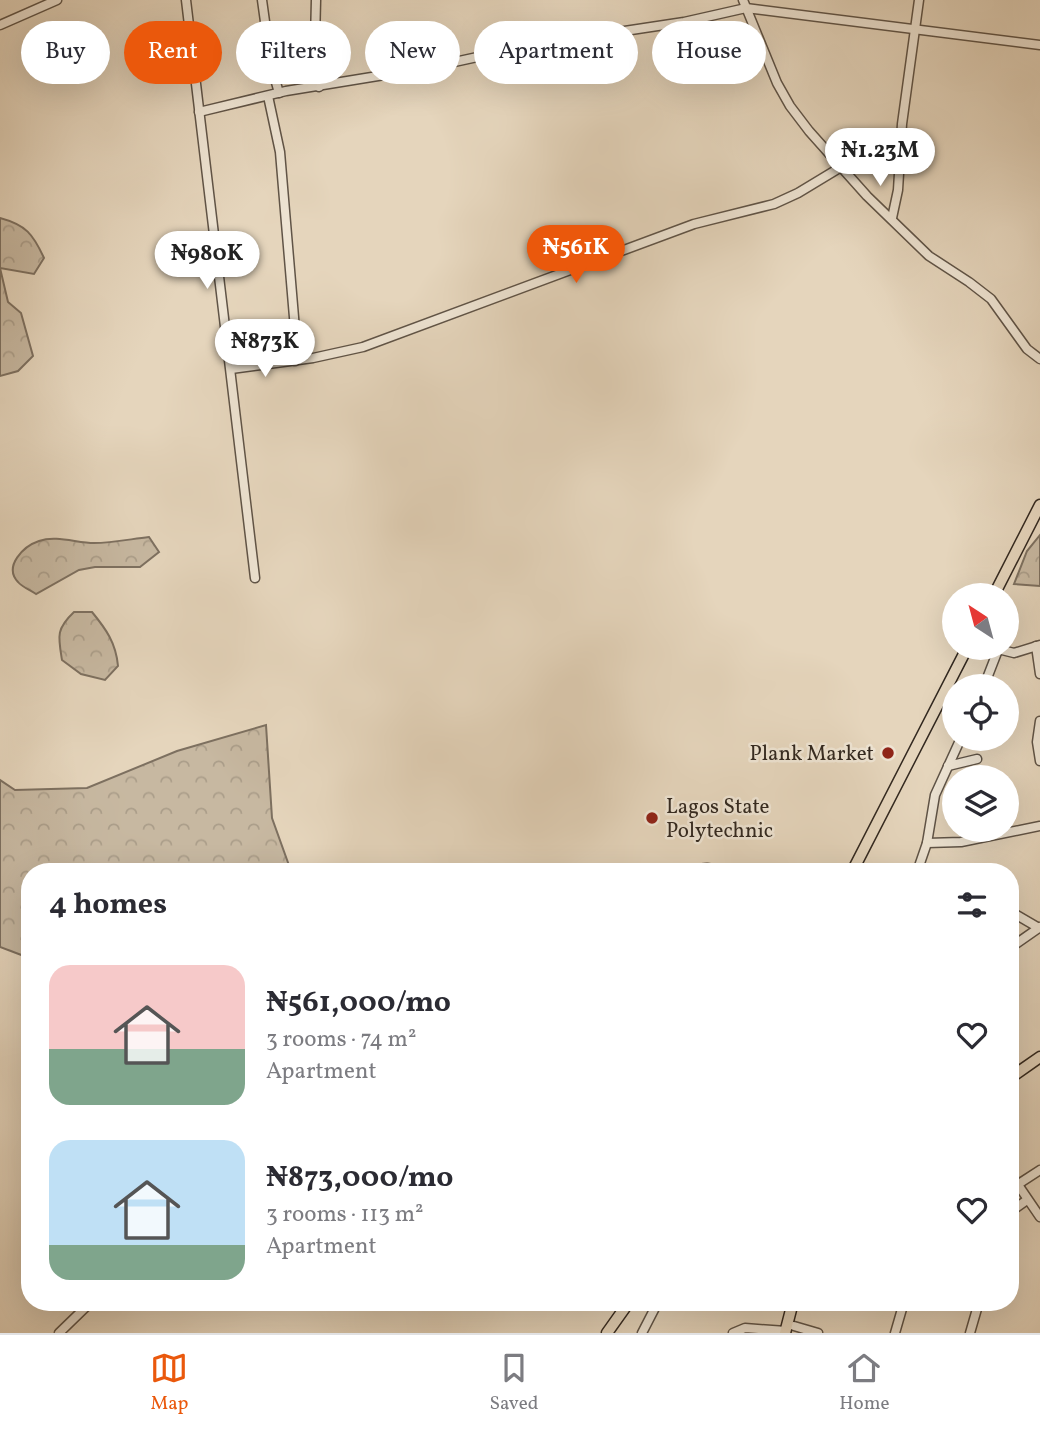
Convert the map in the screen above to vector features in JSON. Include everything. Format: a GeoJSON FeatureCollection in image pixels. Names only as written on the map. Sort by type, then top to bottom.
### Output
{"type":"FeatureCollection","features":[{"type":"Feature","properties":{"kind":"main road"},"geometry":{"type":"LineString","coordinates":[[1000,583],[1040,505]]}},
{"type":"Feature","properties":{"kind":"main road"},"geometry":{"type":"LineString","coordinates":[[857,863],[961,660]]}},
{"type":"Feature","properties":{"kind":"main road"},"geometry":{"type":"LineString","coordinates":[[1019,1070],[1040,1049]]}},
{"type":"Feature","properties":{"kind":"main road"},"geometry":{"type":"LineString","coordinates":[[1019,1066],[1040,1057]]}},
{"type":"Feature","properties":{"kind":"main road"},"geometry":{"type":"LineString","coordinates":[[607,1333],[623,1311]]}},
{"type":"Feature","properties":{"kind":"main road"},"geometry":{"type":"LineString","coordinates":[[789,1331],[792,1311]]}},
{"type":"Feature","properties":{"kind":"main road"},"geometry":{"type":"LineString","coordinates":[[789,1331],[797,1311]]}},
{"type":"Feature","properties":{"kind":"street"},"geometry":{"type":"LineString","coordinates":[[0,25],[57,0]]}},
{"type":"Feature","properties":{"kind":"street"},"geometry":{"type":"LineString","coordinates":[[186,0],[256,578]]}},
{"type":"Feature","properties":{"kind":"street"},"geometry":{"type":"LineString","coordinates":[[262,0],[271,65],[279,93]]}},
{"type":"Feature","properties":{"kind":"street"},"geometry":{"type":"LineString","coordinates":[[316,0],[315,40],[319,87]]}},
{"type":"Feature","properties":{"kind":"street"},"geometry":{"type":"LineString","coordinates":[[892,218],[898,190],[902,124],[919,0]]}},
{"type":"Feature","properties":{"kind":"street"},"geometry":{"type":"LineString","coordinates":[[200,112],[279,93],[427,68],[533,45],[684,22],[745,4],[916,30],[1040,45]]}},
{"type":"Feature","properties":{"kind":"street"},"geometry":{"type":"LineString","coordinates":[[745,4],[777,83],[790,106],[867,196],[937,262],[991,299],[1027,349],[1040,359]]}},
{"type":"Feature","properties":{"kind":"street"},"geometry":{"type":"LineString","coordinates":[[268,96],[281,162],[295,329],[295,361]]}},
{"type":"Feature","properties":{"kind":"street"},"geometry":{"type":"LineString","coordinates":[[231,369],[295,361],[363,347],[694,224],[774,204],[841,167]]}},
{"type":"Feature","properties":{"kind":"street"},"geometry":{"type":"LineString","coordinates":[[1019,651],[1038,645],[1040,674]]}},
{"type":"Feature","properties":{"kind":"street"},"geometry":{"type":"LineString","coordinates":[[1040,721],[1037,742],[1040,761]]}},
{"type":"Feature","properties":{"kind":"street"},"geometry":{"type":"LineString","coordinates":[[952,765],[978,759]]}},
{"type":"Feature","properties":{"kind":"street"},"geometry":{"type":"LineString","coordinates":[[920,863],[927,843],[935,795],[942,779]]}},
{"type":"Feature","properties":{"kind":"street"},"geometry":{"type":"LineString","coordinates":[[927,843],[961,842],[1040,826]]}},
{"type":"Feature","properties":{"kind":"street"},"geometry":{"type":"LineString","coordinates":[[1019,916],[1039,928],[1019,942]]}},
{"type":"Feature","properties":{"kind":"street"},"geometry":{"type":"LineString","coordinates":[[1019,1184],[1040,1170]]}},
{"type":"Feature","properties":{"kind":"street"},"geometry":{"type":"LineString","coordinates":[[1019,1188],[1040,1217]]}},
{"type":"Feature","properties":{"kind":"street"},"geometry":{"type":"LineString","coordinates":[[1019,1205],[1027,1199]]}},
{"type":"Feature","properties":{"kind":"street"},"geometry":{"type":"LineString","coordinates":[[59,1333],[82,1311]]}},
{"type":"Feature","properties":{"kind":"street"},"geometry":{"type":"LineString","coordinates":[[642,1333],[653,1311]]}},
{"type":"Feature","properties":{"kind":"street"},"geometry":{"type":"LineString","coordinates":[[895,1333],[901,1311]]}},
{"type":"Feature","properties":{"kind":"street"},"geometry":{"type":"LineString","coordinates":[[970,1333],[976,1311]]}},
{"type":"Feature","properties":{"kind":"street"},"geometry":{"type":"LineString","coordinates":[[733,1333],[745,1328],[818,1333]]}},
{"type":"Feature","properties":{"kind":"green space"},"geometry":{"type":"Polygon","coordinates":[[[0,218],[22,227],[36,243],[44,258],[34,274],[0,268],[0,218]]]}},
{"type":"Feature","properties":{"kind":"green space"},"geometry":{"type":"Polygon","coordinates":[[[0,268],[8,302],[21,313],[33,356],[18,371],[0,376],[0,268]]]}},
{"type":"Feature","properties":{"kind":"green space"},"geometry":{"type":"Polygon","coordinates":[[[1040,535],[1040,586],[1014,583],[1027,551],[1040,535]]]}},
{"type":"Feature","properties":{"kind":"green space"},"geometry":{"type":"Polygon","coordinates":[[[149,537],[159,552],[140,567],[95,567],[79,570],[36,594],[18,582],[14,576],[17,557],[27,547],[39,541],[52,539],[101,543],[149,537]]]}},
{"type":"Feature","properties":{"kind":"green space"},"geometry":{"type":"Polygon","coordinates":[[[74,612],[92,612],[113,643],[118,666],[105,680],[81,674],[62,660],[61,628],[74,612]]]}},
{"type":"Feature","properties":{"kind":"green space"},"geometry":{"type":"Polygon","coordinates":[[[266,725],[272,818],[288,863],[21,863],[21,955],[0,947],[0,780],[15,790],[87,788],[177,751],[266,725]]]}},
{"type":"Feature","properties":{"kind":"place","name":"Plank Market"},"geometry":{"type":"Point","coordinates":[888,753]}},
{"type":"Feature","properties":{"kind":"place","name":"Lagos State Polytechnic"},"geometry":{"type":"Point","coordinates":[652,818]}}]}
